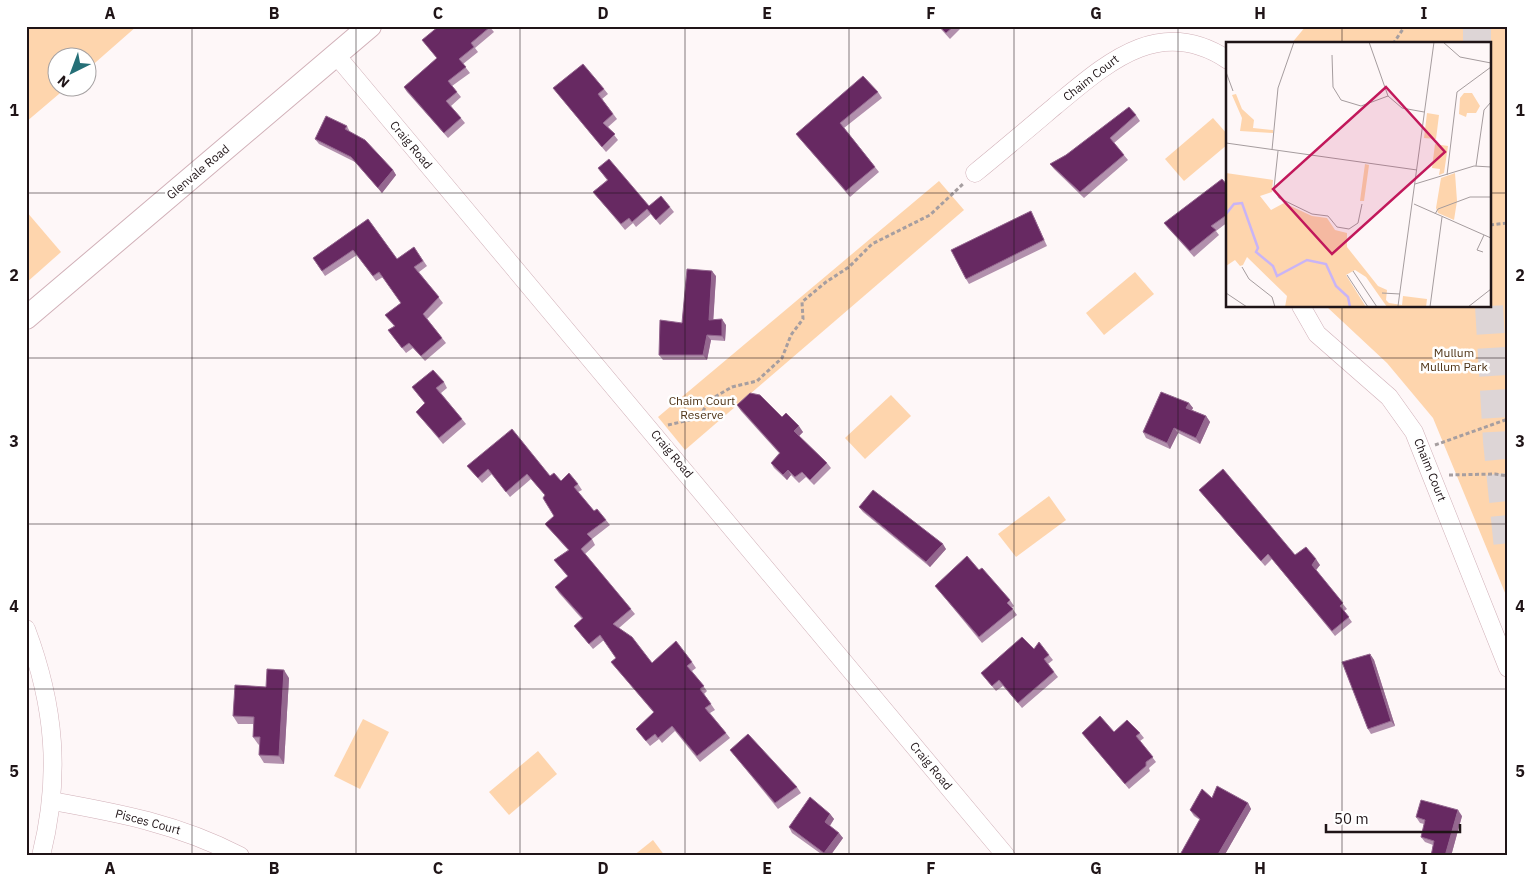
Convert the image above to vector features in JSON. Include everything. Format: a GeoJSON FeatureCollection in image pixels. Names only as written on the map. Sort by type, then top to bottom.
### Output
{"type":"FeatureCollection","features":[{"type":"Feature","properties":{"kind":"street","name":"Glenvale Road"},"geometry":{"type":"LineString","coordinates":[[26,318],[370,26]]}},
{"type":"Feature","properties":{"kind":"street","name":"Chaim Court"},"geometry":{"type":"LineString","coordinates":[[976,173],[1099,70],[1126,52],[1153,44],[1184,43],[1209,50],[1226,59]]}},
{"type":"Feature","properties":{"kind":"street","name":"Craig Road"},"geometry":{"type":"LineString","coordinates":[[336,55],[651,429],[1006,856]]}},
{"type":"Feature","properties":{"kind":"street","name":"Chaim Court"},"geometry":{"type":"LineString","coordinates":[[1302,308],[1309,323],[1325,343],[1397,406],[1423,448],[1508,668]]}},
{"type":"Feature","properties":{"kind":"street"},"geometry":{"type":"LineString","coordinates":[[26,630],[38,663],[48,702],[53,746],[52,802],[41,856]]}},
{"type":"Feature","properties":{"kind":"street","name":"Pisces Court"},"geometry":{"type":"LineString","coordinates":[[52,802],[129,815],[162,823],[198,836],[240,856]]}},
{"type":"Feature","properties":{"kind":"path"},"geometry":{"type":"LineString","coordinates":[[1393,42],[1405,26]]}},
{"type":"Feature","properties":{"kind":"path"},"geometry":{"type":"LineString","coordinates":[[651,429],[698,418],[711,399],[732,387],[757,381],[782,358],[792,335],[803,318],[802,302],[826,282],[849,267],[872,244],[930,215],[976,173]]}},
{"type":"Feature","properties":{"kind":"path"},"geometry":{"type":"LineString","coordinates":[[1492,225],[1508,223]]}},
{"type":"Feature","properties":{"kind":"path"},"geometry":{"type":"LineString","coordinates":[[1423,448],[1488,428],[1508,419]]}},
{"type":"Feature","properties":{"kind":"path"},"geometry":{"type":"LineString","coordinates":[[1432,475],[1495,474],[1508,476]]}},
{"type":"Feature","properties":{"kind":"green space"},"geometry":{"type":"Polygon","coordinates":[[[26,26],[137,26],[98,60],[98,48],[48,48],[48,98],[54,98],[26,122],[26,26]]]}},
{"type":"Feature","properties":{"kind":"green space","name":"Mullum Mullum Park"},"geometry":{"type":"Polygon","coordinates":[[[1306,26],[1508,26],[1508,600],[1433,418],[1387,363],[1328,308],[1492,308],[1492,42],[1293,42],[1306,26]]]}},
{"type":"Feature","properties":{"kind":"green space"},"geometry":{"type":"Polygon","coordinates":[[[1213,118],[1226,133],[1226,146],[1184,181],[1165,159],[1213,118]]]}},
{"type":"Feature","properties":{"kind":"green space","name":"Chaim Court Reserve"},"geometry":{"type":"Polygon","coordinates":[[[939,181],[964,210],[685,450],[658,417],[939,181]]]}},
{"type":"Feature","properties":{"kind":"green space"},"geometry":{"type":"Polygon","coordinates":[[[26,211],[61,252],[26,283],[26,211]]]}},
{"type":"Feature","properties":{"kind":"green space"},"geometry":{"type":"Polygon","coordinates":[[[1135,272],[1154,294],[1104,335],[1086,313],[1135,272]]]}},
{"type":"Feature","properties":{"kind":"green space"},"geometry":{"type":"Polygon","coordinates":[[[891,395],[911,416],[865,459],[845,438],[891,395]]]}},
{"type":"Feature","properties":{"kind":"green space"},"geometry":{"type":"Polygon","coordinates":[[[1049,496],[1066,520],[1016,557],[998,534],[1049,496]]]}},
{"type":"Feature","properties":{"kind":"green space"},"geometry":{"type":"Polygon","coordinates":[[[363,719],[389,732],[360,789],[334,776],[363,719]]]}},
{"type":"Feature","properties":{"kind":"green space"},"geometry":{"type":"Polygon","coordinates":[[[538,751],[557,774],[509,815],[489,792],[538,751]]]}},
{"type":"Feature","properties":{"kind":"green space"},"geometry":{"type":"Polygon","coordinates":[[[653,840],[665,856],[633,856],[653,840]]]}},
{"type":"Feature","properties":{"kind":"building"},"geometry":{"type":"Polygon","coordinates":[[[439,26],[490,27],[471,43],[474,47],[459,59],[466,67],[448,81],[457,92],[446,101],[461,118],[444,133],[404,87],[437,58],[422,40],[439,26]]]}},
{"type":"Feature","properties":{"kind":"building"},"geometry":{"type":"Polygon","coordinates":[[[939,26],[954,26],[946,33],[939,26]]]}},
{"type":"Feature","properties":{"kind":"building"},"geometry":{"type":"Polygon","coordinates":[[[583,64],[604,89],[598,94],[613,114],[603,123],[615,134],[602,147],[553,88],[583,64]]]}},
{"type":"Feature","properties":{"kind":"building"},"geometry":{"type":"Polygon","coordinates":[[[863,76],[878,92],[840,123],[875,167],[846,191],[796,134],[863,76]]]}},
{"type":"Feature","properties":{"kind":"building"},"geometry":{"type":"Polygon","coordinates":[[[1129,107],[1136,115],[1110,138],[1124,155],[1080,192],[1050,164],[1066,155],[1129,107]]]}},
{"type":"Feature","properties":{"kind":"building"},"geometry":{"type":"Polygon","coordinates":[[[326,116],[347,126],[345,129],[365,140],[393,170],[378,188],[351,157],[315,139],[326,116]]]}},
{"type":"Feature","properties":{"kind":"building"},"geometry":{"type":"Polygon","coordinates":[[[609,159],[649,206],[661,196],[670,207],[656,220],[647,209],[632,222],[629,218],[621,224],[593,192],[608,180],[598,168],[609,159]]]}},
{"type":"Feature","properties":{"kind":"building"},"geometry":{"type":"Polygon","coordinates":[[[1222,179],[1226,184],[1226,215],[1211,226],[1216,230],[1190,251],[1164,223],[1222,179]]]}},
{"type":"Feature","properties":{"kind":"building"},"geometry":{"type":"Polygon","coordinates":[[[1031,211],[1044,240],[966,279],[951,250],[1031,211]]]}},
{"type":"Feature","properties":{"kind":"building"},"geometry":{"type":"Polygon","coordinates":[[[368,219],[397,259],[414,247],[423,261],[414,267],[439,297],[423,314],[442,338],[421,356],[409,343],[402,348],[388,330],[395,326],[385,315],[401,303],[379,272],[373,276],[353,250],[322,271],[313,258],[368,219]]]}},
{"type":"Feature","properties":{"kind":"building"},"geometry":{"type":"Polygon","coordinates":[[[687,269],[712,271],[709,320],[722,319],[722,336],[707,335],[703,355],[659,355],[660,320],[682,323],[687,269]]]}},
{"type":"Feature","properties":{"kind":"building"},"geometry":{"type":"Polygon","coordinates":[[[433,370],[444,382],[436,388],[462,419],[439,438],[416,412],[425,403],[412,387],[433,370]]]}},
{"type":"Feature","properties":{"kind":"building"},"geometry":{"type":"Polygon","coordinates":[[[1161,392],[1189,403],[1186,408],[1206,416],[1196,438],[1174,428],[1167,443],[1143,432],[1161,392]]]}},
{"type":"Feature","properties":{"kind":"building"},"geometry":{"type":"Polygon","coordinates":[[[750,393],[760,395],[782,417],[786,413],[799,426],[794,431],[827,463],[810,480],[802,472],[795,477],[788,470],[783,475],[771,463],[780,453],[737,405],[750,393]]]}},
{"type":"Feature","properties":{"kind":"building"},"geometry":{"type":"Polygon","coordinates":[[[512,429],[550,476],[554,473],[561,481],[569,473],[578,484],[574,487],[594,511],[597,509],[606,520],[587,534],[592,539],[581,549],[631,609],[613,624],[632,637],[652,663],[676,641],[692,662],[687,666],[704,686],[700,689],[711,704],[705,708],[726,733],[697,756],[672,726],[658,738],[655,734],[646,741],[636,729],[654,712],[611,662],[616,658],[600,635],[589,644],[574,626],[583,618],[555,587],[568,576],[554,560],[569,550],[545,524],[554,516],[543,498],[545,495],[527,474],[506,492],[488,469],[478,478],[467,466],[512,429]]]}},
{"type":"Feature","properties":{"kind":"building"},"geometry":{"type":"Polygon","coordinates":[[[1223,469],[1295,555],[1306,547],[1316,559],[1312,565],[1343,603],[1340,606],[1349,617],[1332,631],[1268,554],[1261,561],[1199,490],[1223,469]]]}},
{"type":"Feature","properties":{"kind":"building"},"geometry":{"type":"Polygon","coordinates":[[[873,490],[943,544],[926,562],[859,507],[873,490]]]}},
{"type":"Feature","properties":{"kind":"building"},"geometry":{"type":"Polygon","coordinates":[[[967,556],[979,570],[982,568],[1010,600],[1007,603],[1013,609],[979,637],[935,586],[967,556]]]}},
{"type":"Feature","properties":{"kind":"building"},"geometry":{"type":"Polygon","coordinates":[[[1022,637],[1034,649],[1039,642],[1049,655],[1044,659],[1054,672],[1018,703],[999,680],[992,686],[981,673],[1022,637]]]}},
{"type":"Feature","properties":{"kind":"building"},"geometry":{"type":"Polygon","coordinates":[[[1370,654],[1391,721],[1368,729],[1342,662],[1370,654]]]}},
{"type":"Feature","properties":{"kind":"building"},"geometry":{"type":"Polygon","coordinates":[[[267,669],[284,670],[279,756],[259,755],[260,737],[253,737],[254,717],[233,716],[235,685],[266,687],[267,669]]]}},
{"type":"Feature","properties":{"kind":"building"},"geometry":{"type":"Polygon","coordinates":[[[1100,716],[1114,732],[1127,720],[1140,733],[1136,736],[1153,757],[1146,762],[1146,766],[1125,784],[1082,733],[1100,716]]]}},
{"type":"Feature","properties":{"kind":"building"},"geometry":{"type":"Polygon","coordinates":[[[748,734],[797,787],[775,803],[730,750],[748,734]]]}},
{"type":"Feature","properties":{"kind":"building"},"geometry":{"type":"Polygon","coordinates":[[[1217,786],[1248,803],[1217,856],[1185,856],[1181,853],[1200,819],[1190,810],[1202,789],[1212,798],[1217,786]]]}},
{"type":"Feature","properties":{"kind":"building"},"geometry":{"type":"Polygon","coordinates":[[[810,797],[830,814],[825,822],[839,833],[824,853],[789,827],[810,797]]]}},
{"type":"Feature","properties":{"kind":"building"},"geometry":{"type":"Polygon","coordinates":[[[1421,800],[1458,810],[1445,856],[1431,856],[1434,841],[1421,837],[1425,820],[1416,817],[1421,800]]]}},
{"type":"Feature","properties":{"kind":"tunnel"},"geometry":{"type":"LineString","coordinates":[[1477,26],[1477,42]]}},
{"type":"Feature","properties":{"kind":"tunnel"},"geometry":{"type":"LineString","coordinates":[[1489,308],[1497,441],[1508,548]]}}]}
